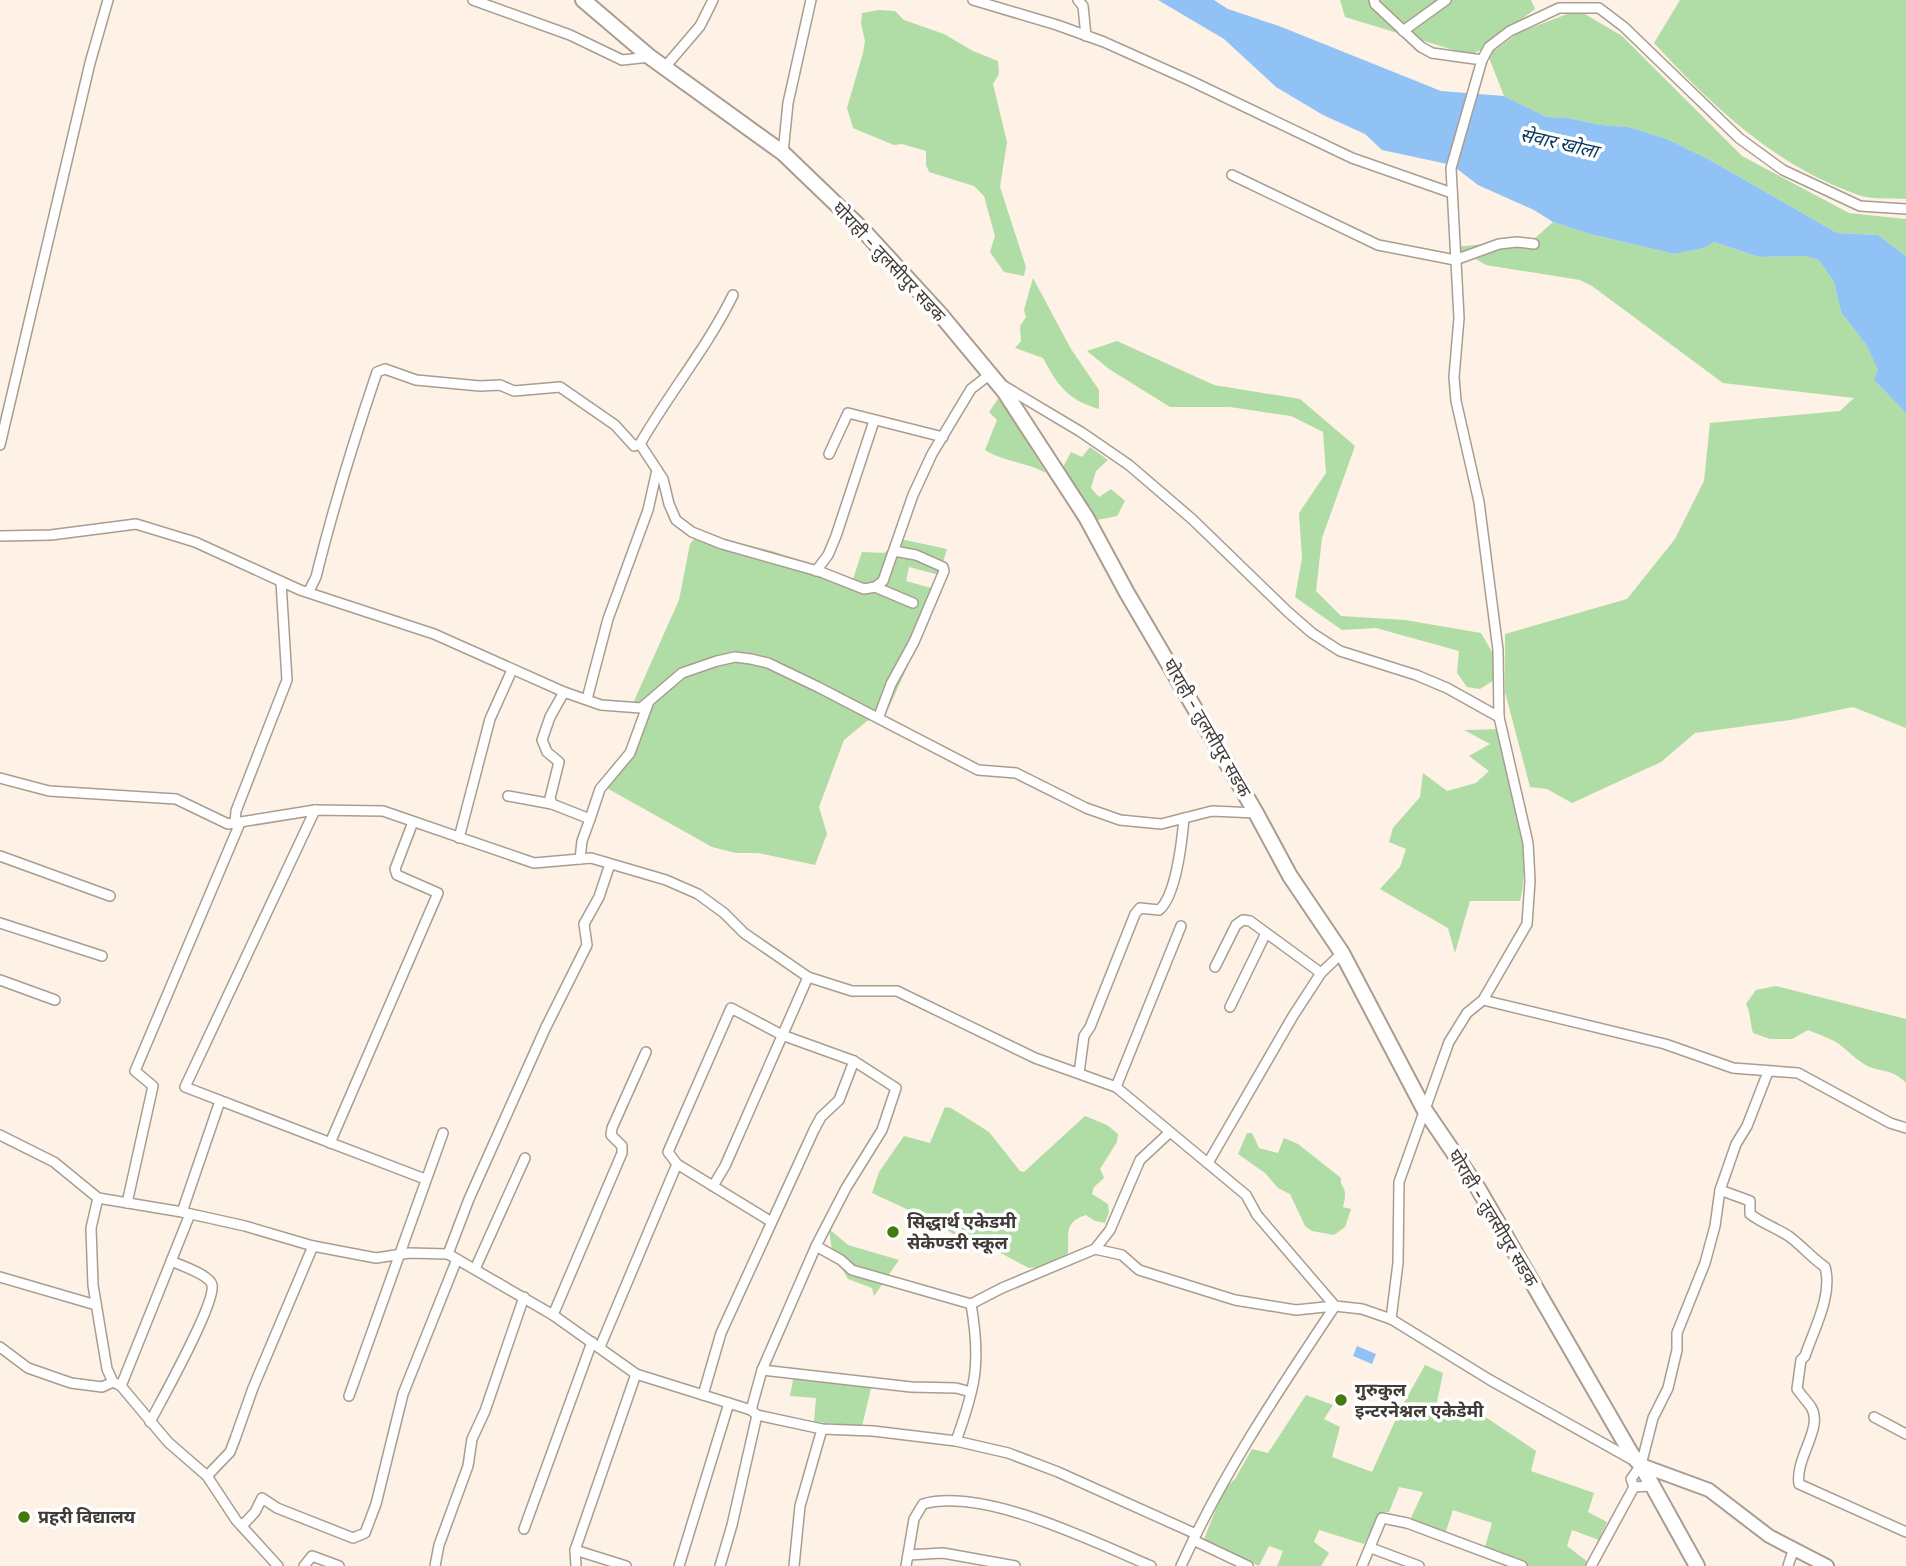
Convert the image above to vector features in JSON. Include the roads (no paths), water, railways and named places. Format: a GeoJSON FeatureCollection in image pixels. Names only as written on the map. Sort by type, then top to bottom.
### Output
{"type":"FeatureCollection","features":[{"type":"Feature","properties":{"kind":"main road","name":"घोराही - तुलसीपुर सडक"},"geometry":{"type":"LineString","coordinates":[[583,0],[650,57],[783,153],[862,229],[940,314],[1003,391],[1086,517],[1290,876],[1342,953],[1424,1109],[1479,1191],[1632,1455],[1641,1465],[1650,1486],[1697,1566]]}},
{"type":"Feature","properties":{"kind":"street"},"geometry":{"type":"LineString","coordinates":[[0,445],[90,63],[108,0]]}},
{"type":"Feature","properties":{"kind":"street"},"geometry":{"type":"LineString","coordinates":[[473,0],[570,35],[622,60],[650,57]]}},
{"type":"Feature","properties":{"kind":"street"},"geometry":{"type":"LineString","coordinates":[[665,67],[700,26],[713,0]]}},
{"type":"Feature","properties":{"kind":"street"},"geometry":{"type":"LineString","coordinates":[[783,153],[788,103],[811,0]]}},
{"type":"Feature","properties":{"kind":"street"},"geometry":{"type":"LineString","coordinates":[[973,0],[1087,36],[1191,81],[1352,158],[1452,194]]}},
{"type":"Feature","properties":{"kind":"street"},"geometry":{"type":"LineString","coordinates":[[1078,0],[1083,6],[1087,36]]}},
{"type":"Feature","properties":{"kind":"street"},"geometry":{"type":"LineString","coordinates":[[1374,0],[1375,4],[1421,47],[1432,53],[1482,60]]}},
{"type":"Feature","properties":{"kind":"street"},"geometry":{"type":"LineString","coordinates":[[1403,31],[1446,0]]}},
{"type":"Feature","properties":{"kind":"street"},"geometry":{"type":"LineString","coordinates":[[1391,1319],[1398,1263],[1399,1182],[1424,1109],[1449,1042],[1467,1013],[1483,1000],[1527,923],[1530,881],[1528,842],[1499,717],[1498,650],[1479,502],[1454,389],[1460,318],[1451,168],[1482,60],[1489,47],[1510,31],[1559,8],[1599,8],[1624,27],[1739,138],[1783,170],[1860,206],[1906,209]]}},
{"type":"Feature","properties":{"kind":"street"},"geometry":{"type":"LineString","coordinates":[[1232,175],[1378,245],[1455,260],[1499,244],[1534,244]]}},
{"type":"Feature","properties":{"kind":"street"},"geometry":{"type":"LineString","coordinates":[[309,592],[316,577],[345,468],[377,372],[385,369],[416,380],[480,386],[500,385],[514,391],[560,387],[615,425],[634,446],[640,444],[674,387],[709,341],[733,295]]}},
{"type":"Feature","properties":{"kind":"street"},"geometry":{"type":"LineString","coordinates":[[640,444],[663,479],[676,520],[692,532],[864,589],[875,587],[883,581],[887,573],[912,495],[932,454],[971,389],[990,376],[1129,465],[1192,519],[1288,612],[1322,639],[1340,651],[1416,675],[1447,688],[1499,717]]}},
{"type":"Feature","properties":{"kind":"street"},"geometry":{"type":"LineString","coordinates":[[829,454],[848,413],[943,437]]}},
{"type":"Feature","properties":{"kind":"street"},"geometry":{"type":"LineString","coordinates":[[816,571],[832,545],[874,421]]}},
{"type":"Feature","properties":{"kind":"street"},"geometry":{"type":"LineString","coordinates":[[587,699],[608,620],[648,510],[657,470]]}},
{"type":"Feature","properties":{"kind":"street"},"geometry":{"type":"LineString","coordinates":[[0,536],[51,535],[136,524],[195,542],[281,582],[434,634],[512,670],[601,705],[641,708],[682,673],[736,657],[768,663],[879,716],[978,770],[1016,773],[1086,808],[1120,820],[1161,824],[1212,811],[1256,813]]}},
{"type":"Feature","properties":{"kind":"street"},"geometry":{"type":"LineString","coordinates":[[879,716],[891,684],[914,642],[944,571],[943,567],[929,559],[894,551]]}},
{"type":"Feature","properties":{"kind":"street"},"geometry":{"type":"LineString","coordinates":[[128,1203],[153,1086],[135,1072],[238,823],[236,811],[287,680],[281,582]]}},
{"type":"Feature","properties":{"kind":"street"},"geometry":{"type":"LineString","coordinates":[[875,587],[913,603]]}},
{"type":"Feature","properties":{"kind":"street"},"geometry":{"type":"LineString","coordinates":[[459,838],[490,719],[512,670]]}},
{"type":"Feature","properties":{"kind":"street"},"geometry":{"type":"LineString","coordinates":[[551,804],[559,762],[547,752],[542,740],[550,717],[564,692]]}},
{"type":"Feature","properties":{"kind":"street"},"geometry":{"type":"LineString","coordinates":[[580,859],[582,841],[600,789],[630,753],[649,703]]}},
{"type":"Feature","properties":{"kind":"street"},"geometry":{"type":"LineString","coordinates":[[0,779],[49,791],[176,799],[228,824],[315,810],[383,811],[534,863],[590,858],[666,880],[698,894],[724,913],[744,933],[808,977],[852,991],[897,991],[1035,1058],[1116,1087],[1245,1195],[1257,1215],[1335,1306]]}},
{"type":"Feature","properties":{"kind":"street"},"geometry":{"type":"LineString","coordinates":[[508,796],[551,804],[590,819]]}},
{"type":"Feature","properties":{"kind":"street"},"geometry":{"type":"LineString","coordinates":[[315,810],[185,1087],[425,1179]]}},
{"type":"Feature","properties":{"kind":"street"},"geometry":{"type":"LineString","coordinates":[[1079,1073],[1084,1036],[1135,914],[1140,908],[1162,909],[1167,899],[1180,857],[1184,818]]}},
{"type":"Feature","properties":{"kind":"street"},"geometry":{"type":"LineString","coordinates":[[330,1143],[438,893],[397,875],[395,869],[398,858],[413,822]]}},
{"type":"Feature","properties":{"kind":"street"},"geometry":{"type":"LineString","coordinates":[[0,856],[110,896]]}},
{"type":"Feature","properties":{"kind":"street"},"geometry":{"type":"LineString","coordinates":[[242,1526],[255,1512],[262,1498],[277,1508],[353,1538],[365,1533],[376,1504],[403,1394],[452,1256],[469,1199],[545,1029],[587,944],[584,924],[599,897],[610,864]]}},
{"type":"Feature","properties":{"kind":"street"},"geometry":{"type":"LineString","coordinates":[[1215,967],[1236,925],[1243,920],[1250,921],[1321,973]]}},
{"type":"Feature","properties":{"kind":"street"},"geometry":{"type":"LineString","coordinates":[[0,923],[102,956]]}},
{"type":"Feature","properties":{"kind":"street"},"geometry":{"type":"LineString","coordinates":[[1116,1087],[1181,926]]}},
{"type":"Feature","properties":{"kind":"street"},"geometry":{"type":"LineString","coordinates":[[1230,1007],[1266,933]]}},
{"type":"Feature","properties":{"kind":"street"},"geometry":{"type":"LineString","coordinates":[[1208,1163],[1286,1026],[1321,973],[1342,953]]}},
{"type":"Feature","properties":{"kind":"street"},"geometry":{"type":"LineString","coordinates":[[713,1186],[725,1166],[808,977]]}},
{"type":"Feature","properties":{"kind":"street"},"geometry":{"type":"LineString","coordinates":[[0,980],[55,1000]]}},
{"type":"Feature","properties":{"kind":"street"},"geometry":{"type":"LineString","coordinates":[[1483,1000],[1665,1044],[1733,1068],[1798,1073],[1890,1123],[1906,1128]]}},
{"type":"Feature","properties":{"kind":"street"},"geometry":{"type":"LineString","coordinates":[[720,1566],[732,1525],[762,1370],[816,1246],[846,1188],[882,1130],[896,1088],[854,1061],[782,1035],[731,1009],[668,1152],[677,1164],[770,1221]]}},
{"type":"Feature","properties":{"kind":"street"},"geometry":{"type":"LineString","coordinates":[[553,1315],[622,1153],[622,1146],[611,1135],[612,1128],[646,1052]]}},
{"type":"Feature","properties":{"kind":"street"},"geometry":{"type":"LineString","coordinates":[[703,1395],[721,1333],[770,1221],[821,1117],[839,1100],[854,1061]]}},
{"type":"Feature","properties":{"kind":"street"},"geometry":{"type":"LineString","coordinates":[[1591,1566],[1634,1488],[1631,1479],[1641,1465],[1653,1418],[1668,1388],[1677,1333],[1705,1263],[1715,1226],[1720,1190],[1736,1144],[1747,1126],[1768,1072]]}},
{"type":"Feature","properties":{"kind":"street"},"geometry":{"type":"LineString","coordinates":[[117,1384],[171,1261],[220,1101]]}},
{"type":"Feature","properties":{"kind":"street"},"geometry":{"type":"LineString","coordinates":[[349,1396],[443,1133]]}},
{"type":"Feature","properties":{"kind":"street"},"geometry":{"type":"LineString","coordinates":[[816,1246],[841,1260],[852,1270],[971,1304],[1095,1249],[1110,1230],[1140,1160],[1169,1133]]}},
{"type":"Feature","properties":{"kind":"street"},"geometry":{"type":"LineString","coordinates":[[0,1135],[54,1162],[98,1198],[186,1213],[246,1226],[313,1246],[376,1258],[400,1255],[452,1256],[553,1315],[636,1374],[754,1413],[822,1429],[873,1431],[956,1441],[1008,1453],[1058,1472],[1194,1537],[1237,1564],[1248,1566]]}},
{"type":"Feature","properties":{"kind":"street"},"geometry":{"type":"LineString","coordinates":[[475,1269],[525,1158]]}},
{"type":"Feature","properties":{"kind":"street"},"geometry":{"type":"LineString","coordinates":[[524,1529],[596,1345],[677,1164]]}},
{"type":"Feature","properties":{"kind":"street"},"geometry":{"type":"LineString","coordinates":[[1720,1190],[1750,1201],[1750,1214],[1800,1245],[1811,1258],[1825,1267],[1829,1279],[1805,1356],[1801,1360],[1797,1390],[1813,1409],[1816,1422],[1798,1471],[1800,1484],[1906,1532]]}},
{"type":"Feature","properties":{"kind":"street"},"geometry":{"type":"LineString","coordinates":[[98,1198],[91,1228],[96,1306],[107,1368],[117,1384],[150,1422],[207,1476],[242,1526],[278,1566]]}},
{"type":"Feature","properties":{"kind":"street"},"geometry":{"type":"LineString","coordinates":[[207,1476],[230,1451],[253,1388],[313,1246]]}},
{"type":"Feature","properties":{"kind":"street"},"geometry":{"type":"LineString","coordinates":[[1095,1249],[1122,1255],[1139,1270],[1235,1300],[1296,1310],[1335,1306],[1362,1309],[1391,1319],[1490,1380],[1641,1465],[1709,1490],[1769,1536],[1827,1566]]}},
{"type":"Feature","properties":{"kind":"street"},"geometry":{"type":"LineString","coordinates":[[150,1422],[204,1314],[211,1293],[212,1285],[207,1278],[171,1261]]}},
{"type":"Feature","properties":{"kind":"street"},"geometry":{"type":"LineString","coordinates":[[0,1277],[96,1306]]}},
{"type":"Feature","properties":{"kind":"street"},"geometry":{"type":"LineString","coordinates":[[435,1566],[439,1545],[468,1466],[472,1439],[485,1411],[524,1297]]}},
{"type":"Feature","properties":{"kind":"street"},"geometry":{"type":"LineString","coordinates":[[956,1441],[976,1377],[978,1351],[971,1304]]}},
{"type":"Feature","properties":{"kind":"street"},"geometry":{"type":"LineString","coordinates":[[1181,1566],[1246,1441],[1335,1306]]}},
{"type":"Feature","properties":{"kind":"street"},"geometry":{"type":"LineString","coordinates":[[0,1347],[28,1368],[71,1384],[102,1387],[117,1384]]}},
{"type":"Feature","properties":{"kind":"street"},"geometry":{"type":"LineString","coordinates":[[762,1370],[911,1387],[957,1388],[971,1392]]}},
{"type":"Feature","properties":{"kind":"street"},"geometry":{"type":"LineString","coordinates":[[576,1566],[575,1550],[636,1374]]}},
{"type":"Feature","properties":{"kind":"street"},"geometry":{"type":"LineString","coordinates":[[679,1566],[729,1403]]}},
{"type":"Feature","properties":{"kind":"street"},"geometry":{"type":"LineString","coordinates":[[1874,1416],[1906,1434]]}},
{"type":"Feature","properties":{"kind":"street"},"geometry":{"type":"LineString","coordinates":[[794,1566],[800,1506],[822,1429]]}},
{"type":"Feature","properties":{"kind":"street"},"geometry":{"type":"LineString","coordinates":[[1634,1488],[1650,1486]]}},
{"type":"Feature","properties":{"kind":"street"},"geometry":{"type":"LineString","coordinates":[[905,1566],[914,1519],[923,1504],[935,1500],[994,1506],[1092,1541],[1151,1566]]}},
{"type":"Feature","properties":{"kind":"street"},"geometry":{"type":"LineString","coordinates":[[1362,1566],[1382,1518],[1407,1523],[1522,1566]]}},
{"type":"Feature","properties":{"kind":"street"},"geometry":{"type":"LineString","coordinates":[[1371,1548],[1419,1566]]}},
{"type":"Feature","properties":{"kind":"street"},"geometry":{"type":"LineString","coordinates":[[1788,1566],[1794,1549]]}},
{"type":"Feature","properties":{"kind":"street"},"geometry":{"type":"LineString","coordinates":[[575,1550],[626,1566]]}},
{"type":"Feature","properties":{"kind":"street"},"geometry":{"type":"LineString","coordinates":[[908,1555],[943,1553],[1015,1566]]}},
{"type":"Feature","properties":{"kind":"street"},"geometry":{"type":"LineString","coordinates":[[304,1566],[312,1556],[339,1566]]}},
{"type":"Feature","properties":{"kind":"water","name":"सेवार खोला"},"geometry":{"type":"Polygon","coordinates":[[[1158,0],[1214,0],[1228,9],[1279,26],[1441,91],[1504,96],[1547,117],[1629,127],[1667,139],[1710,160],[1837,233],[1878,235],[1906,256],[1906,413],[1874,380],[1878,370],[1867,346],[1841,312],[1834,282],[1819,260],[1806,256],[1759,257],[1714,242],[1704,248],[1674,254],[1590,234],[1553,222],[1534,210],[1478,185],[1452,165],[1382,150],[1365,134],[1323,115],[1276,87],[1224,39],[1158,0]]]}},
{"type":"Feature","properties":{"kind":"water"},"geometry":{"type":"Polygon","coordinates":[[[1357,1346],[1376,1354],[1372,1364],[1353,1356],[1357,1346]]]}},
{"type":"Feature","properties":{"kind":"place","name":"सिद्धार्थ एकेडमी सेकेण्डरी स्कूल"},"geometry":{"type":"Point","coordinates":[893,1232]}},
{"type":"Feature","properties":{"kind":"place","name":"गुरुकुल इन्टरनेश्नल एकेडेमी"},"geometry":{"type":"Point","coordinates":[1341,1400]}},
{"type":"Feature","properties":{"kind":"place","name":"प्रहरी विद्यालय"},"geometry":{"type":"Point","coordinates":[24,1517]}}]}
